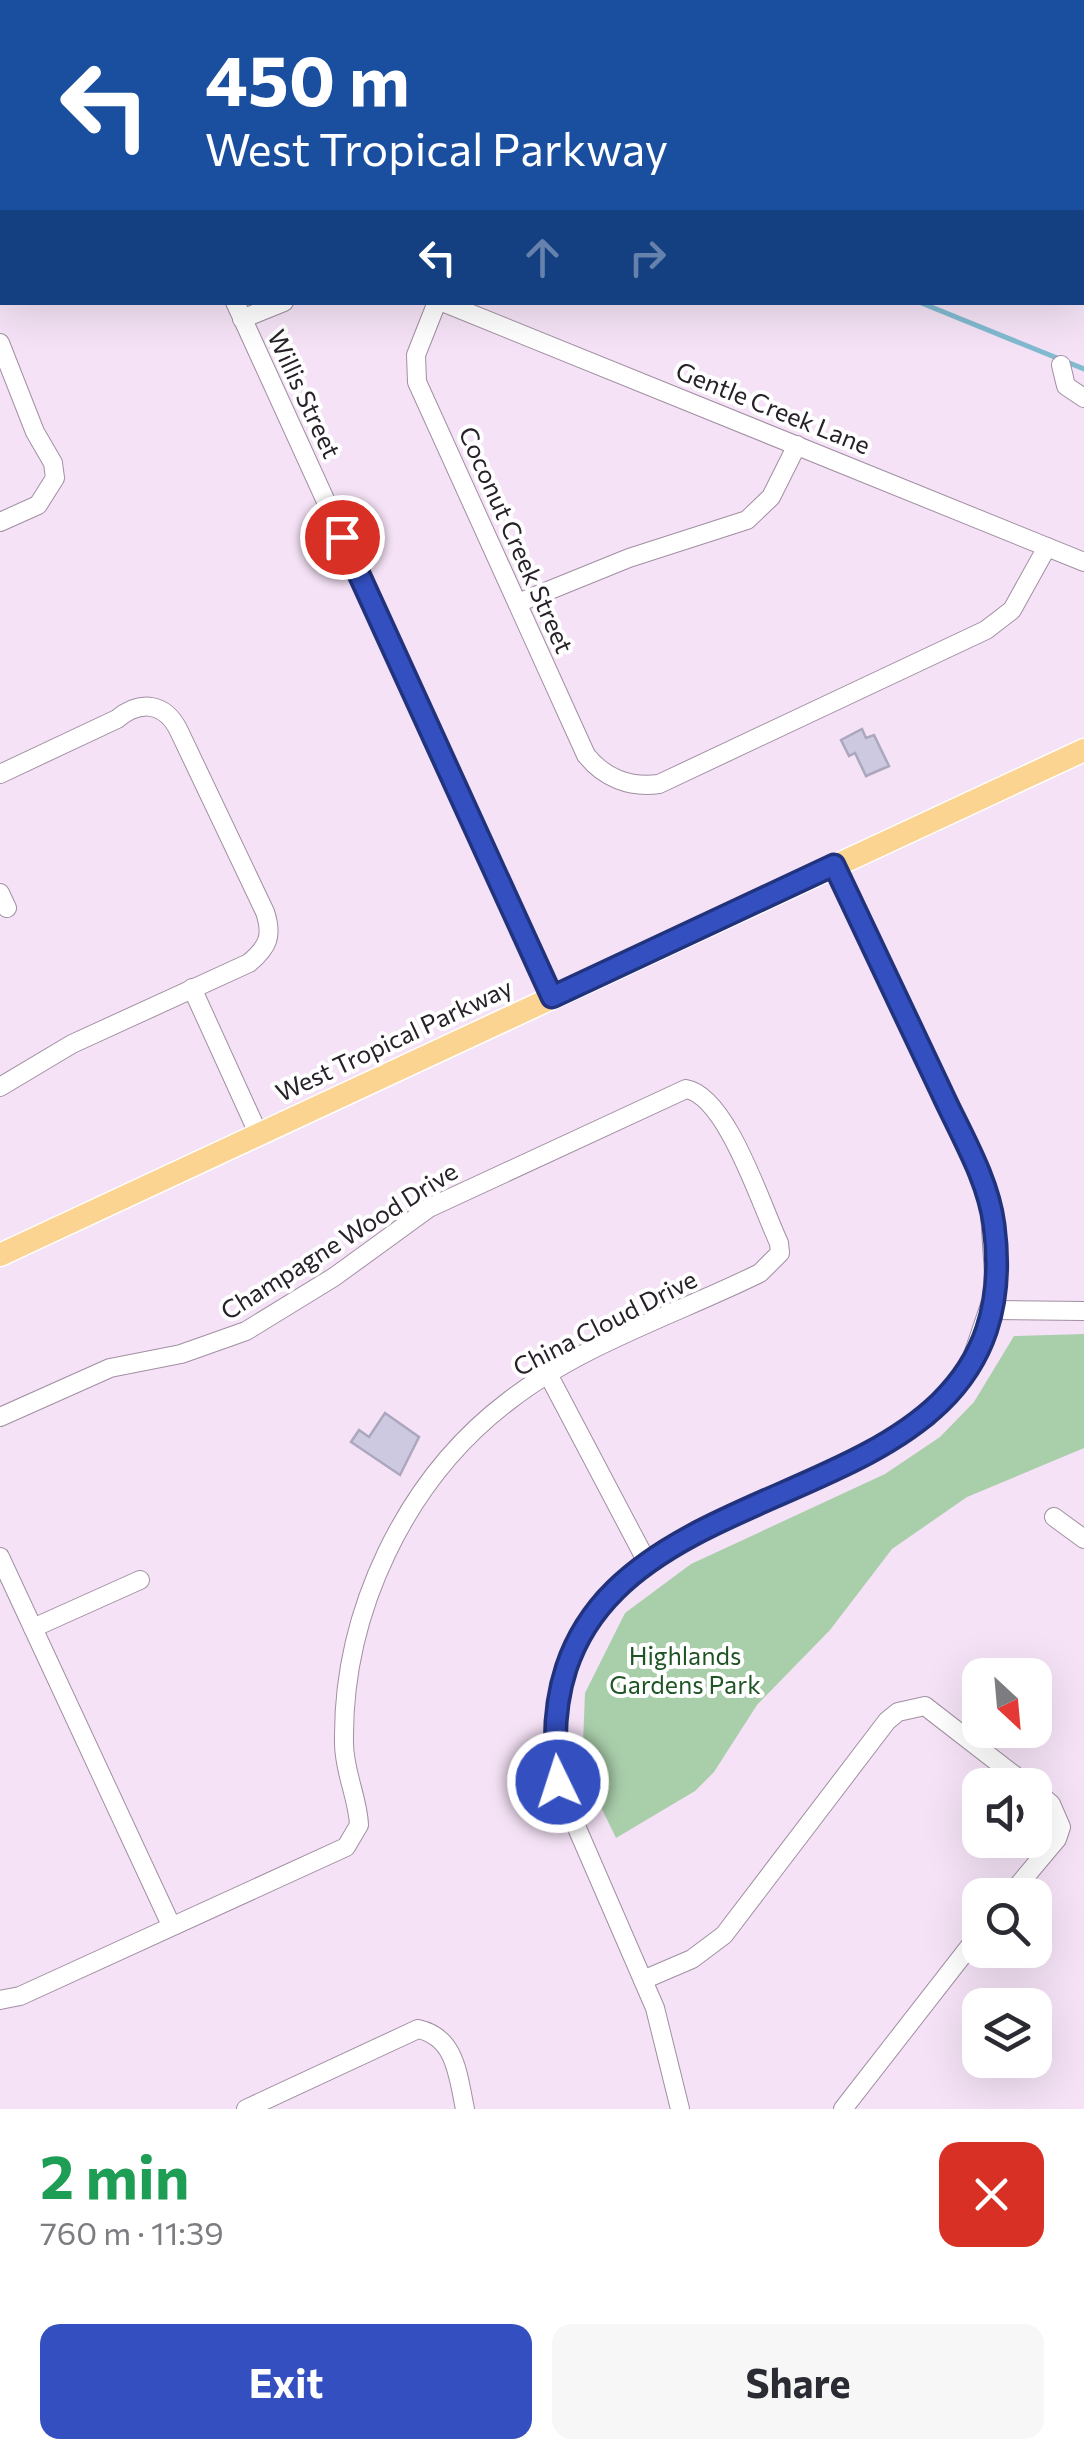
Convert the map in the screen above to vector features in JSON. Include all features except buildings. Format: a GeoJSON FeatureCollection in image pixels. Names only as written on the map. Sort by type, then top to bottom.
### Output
{"type":"FeatureCollection","features":[{"type":"Feature","properties":{"kind":"main road","name":"West Tropical Parkway"},"geometry":{"type":"LineString","coordinates":[[0,1255],[1084,750]]}},
{"type":"Feature","properties":{"kind":"street"},"geometry":{"type":"LineString","coordinates":[[238,311],[269,305]]}},
{"type":"Feature","properties":{"kind":"street","name":"Coconut Creek Street"},"geometry":{"type":"LineString","coordinates":[[439,305],[416,356],[417,382],[586,755],[604,773],[620,780],[659,784],[986,630],[1012,610],[1047,547]]}},
{"type":"Feature","properties":{"kind":"street","name":"Gentle Creek Lane"},"geometry":{"type":"LineString","coordinates":[[447,305],[1084,562]]}},
{"type":"Feature","properties":{"kind":"street","name":"Willis Street"},"geometry":{"type":"LineString","coordinates":[[238,311],[552,997]]}},
{"type":"Feature","properties":{"kind":"street"},"geometry":{"type":"LineString","coordinates":[[0,343],[34,432],[53,463],[53,486],[38,504],[0,522]]}},
{"type":"Feature","properties":{"kind":"street"},"geometry":{"type":"LineString","coordinates":[[1062,365],[1066,386],[1084,398]]}},
{"type":"Feature","properties":{"kind":"street"},"geometry":{"type":"LineString","coordinates":[[518,602],[629,558],[748,520],[772,497],[797,445]]}},
{"type":"Feature","properties":{"kind":"street"},"geometry":{"type":"LineString","coordinates":[[0,774],[117,719],[130,708],[153,707],[173,718],[264,912],[270,934],[267,946],[249,963],[72,1044],[0,1087]]}},
{"type":"Feature","properties":{"kind":"street"},"geometry":{"type":"LineString","coordinates":[[680,2109],[665,2040],[643,1980],[567,1813],[558,1782],[554,1720],[570,1653],[603,1599],[647,1562],[909,1431],[954,1391],[969,1368],[991,1310],[996,1253],[989,1198],[834,865]]}},
{"type":"Feature","properties":{"kind":"street"},"geometry":{"type":"LineString","coordinates":[[192,988],[258,1133]]}},
{"type":"Feature","properties":{"kind":"street","name":"Champagne Wood Drive"},"geometry":{"type":"LineString","coordinates":[[0,1417],[110,1368],[180,1354],[246,1332],[334,1277],[380,1239],[429,1208],[670,1094],[696,1091],[718,1111],[780,1253]]}},
{"type":"Feature","properties":{"kind":"street","name":"China Cloud Drive"},"geometry":{"type":"LineString","coordinates":[[171,1925],[338,1852],[356,1835],[359,1815],[348,1780],[344,1744],[358,1630],[385,1555],[432,1480],[456,1451],[510,1400],[549,1376],[760,1273],[780,1253]]}},
{"type":"Feature","properties":{"kind":"street"},"geometry":{"type":"LineString","coordinates":[[991,1310],[1084,1311]]}},
{"type":"Feature","properties":{"kind":"street"},"geometry":{"type":"LineString","coordinates":[[549,1376],[647,1562]]}},
{"type":"Feature","properties":{"kind":"street"},"geometry":{"type":"LineString","coordinates":[[1054,1517],[1084,1539]]}},
{"type":"Feature","properties":{"kind":"street"},"geometry":{"type":"LineString","coordinates":[[0,1556],[171,1925],[20,1996],[0,2000]]}},
{"type":"Feature","properties":{"kind":"street"},"geometry":{"type":"LineString","coordinates":[[33,1628],[140,1580]]}},
{"type":"Feature","properties":{"kind":"street"},"geometry":{"type":"LineString","coordinates":[[643,1980],[692,1959],[724,1935],[887,1721],[912,1707],[925,1706],[1005,1768]]}},
{"type":"Feature","properties":{"kind":"street"},"geometry":{"type":"LineString","coordinates":[[1052,1804],[1062,1827],[1052,1845]]}},
{"type":"Feature","properties":{"kind":"street"},"geometry":{"type":"LineString","coordinates":[[1024,1878],[1041,1858]]}},
{"type":"Feature","properties":{"kind":"street"},"geometry":{"type":"LineString","coordinates":[[842,2109],[962,1957]]}},
{"type":"Feature","properties":{"kind":"street"},"geometry":{"type":"LineString","coordinates":[[246,2109],[418,2030],[431,2032],[450,2047],[465,2109]]}},
{"type":"Feature","properties":{"kind":"green space","name":"Highlands Gardens Park"},"geometry":{"type":"Polygon","coordinates":[[[1084,1334],[1084,1448],[967,1497],[892,1549],[830,1630],[757,1705],[714,1772],[695,1791],[616,1838],[582,1768],[585,1693],[625,1613],[691,1564],[885,1474],[940,1437],[974,1402],[1014,1336],[1084,1334]]]}},
{"type":"Feature","properties":{"kind":"waterway"},"geometry":{"type":"LineString","coordinates":[[926,305],[1084,369]]}},
{"type":"Feature","properties":{"kind":"route"},"geometry":{"type":"LineString","coordinates":[[342,537],[552,997],[834,865],[968,1149],[989,1198],[994,1226],[995,1290],[991,1310],[969,1368],[954,1391],[928,1417],[888,1442],[664,1549],[603,1599],[570,1653],[560,1686],[554,1720],[558,1782]]}}]}
